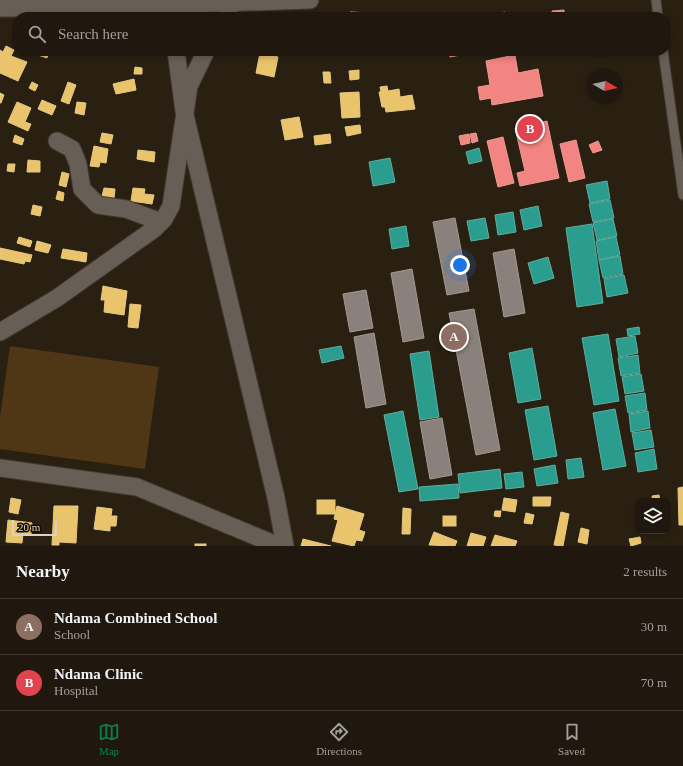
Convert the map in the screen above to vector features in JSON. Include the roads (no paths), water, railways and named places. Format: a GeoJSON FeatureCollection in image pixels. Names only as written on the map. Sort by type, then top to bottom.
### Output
{"type":"FeatureCollection","features":[{"type":"Feature","properties":{"kind":"street"},"geometry":{"type":"LineString","coordinates":[[3,10],[170,7],[234,2],[310,0]]}},
{"type":"Feature","properties":{"kind":"street"},"geometry":{"type":"LineString","coordinates":[[228,12],[234,2]]}},
{"type":"Feature","properties":{"kind":"street"},"geometry":{"type":"LineString","coordinates":[[177,56],[184,111],[276,498],[285,546]]}},
{"type":"Feature","properties":{"kind":"street"},"geometry":{"type":"LineString","coordinates":[[0,332],[56,298],[154,229],[161,222],[171,206],[184,111],[189,86],[204,56]]}},
{"type":"Feature","properties":{"kind":"street"},"geometry":{"type":"LineString","coordinates":[[57,141],[72,149],[78,164],[82,190],[98,205],[126,209],[161,222]]}},
{"type":"Feature","properties":{"kind":"street"},"geometry":{"type":"LineString","coordinates":[[0,468],[137,487],[278,546]]}},
{"type":"Feature","properties":{"kind":"lane"},"geometry":{"type":"LineString","coordinates":[[656,0],[657,12]]}},
{"type":"Feature","properties":{"kind":"lane"},"geometry":{"type":"LineString","coordinates":[[664,56],[683,195]]}},
{"type":"Feature","properties":{"kind":"place","name":"Ndama Clinic"},"geometry":{"type":"Point","coordinates":[530,129]}},
{"type":"Feature","properties":{"kind":"place","name":"Ndama Combined School"},"geometry":{"type":"Point","coordinates":[454,337]}}]}
